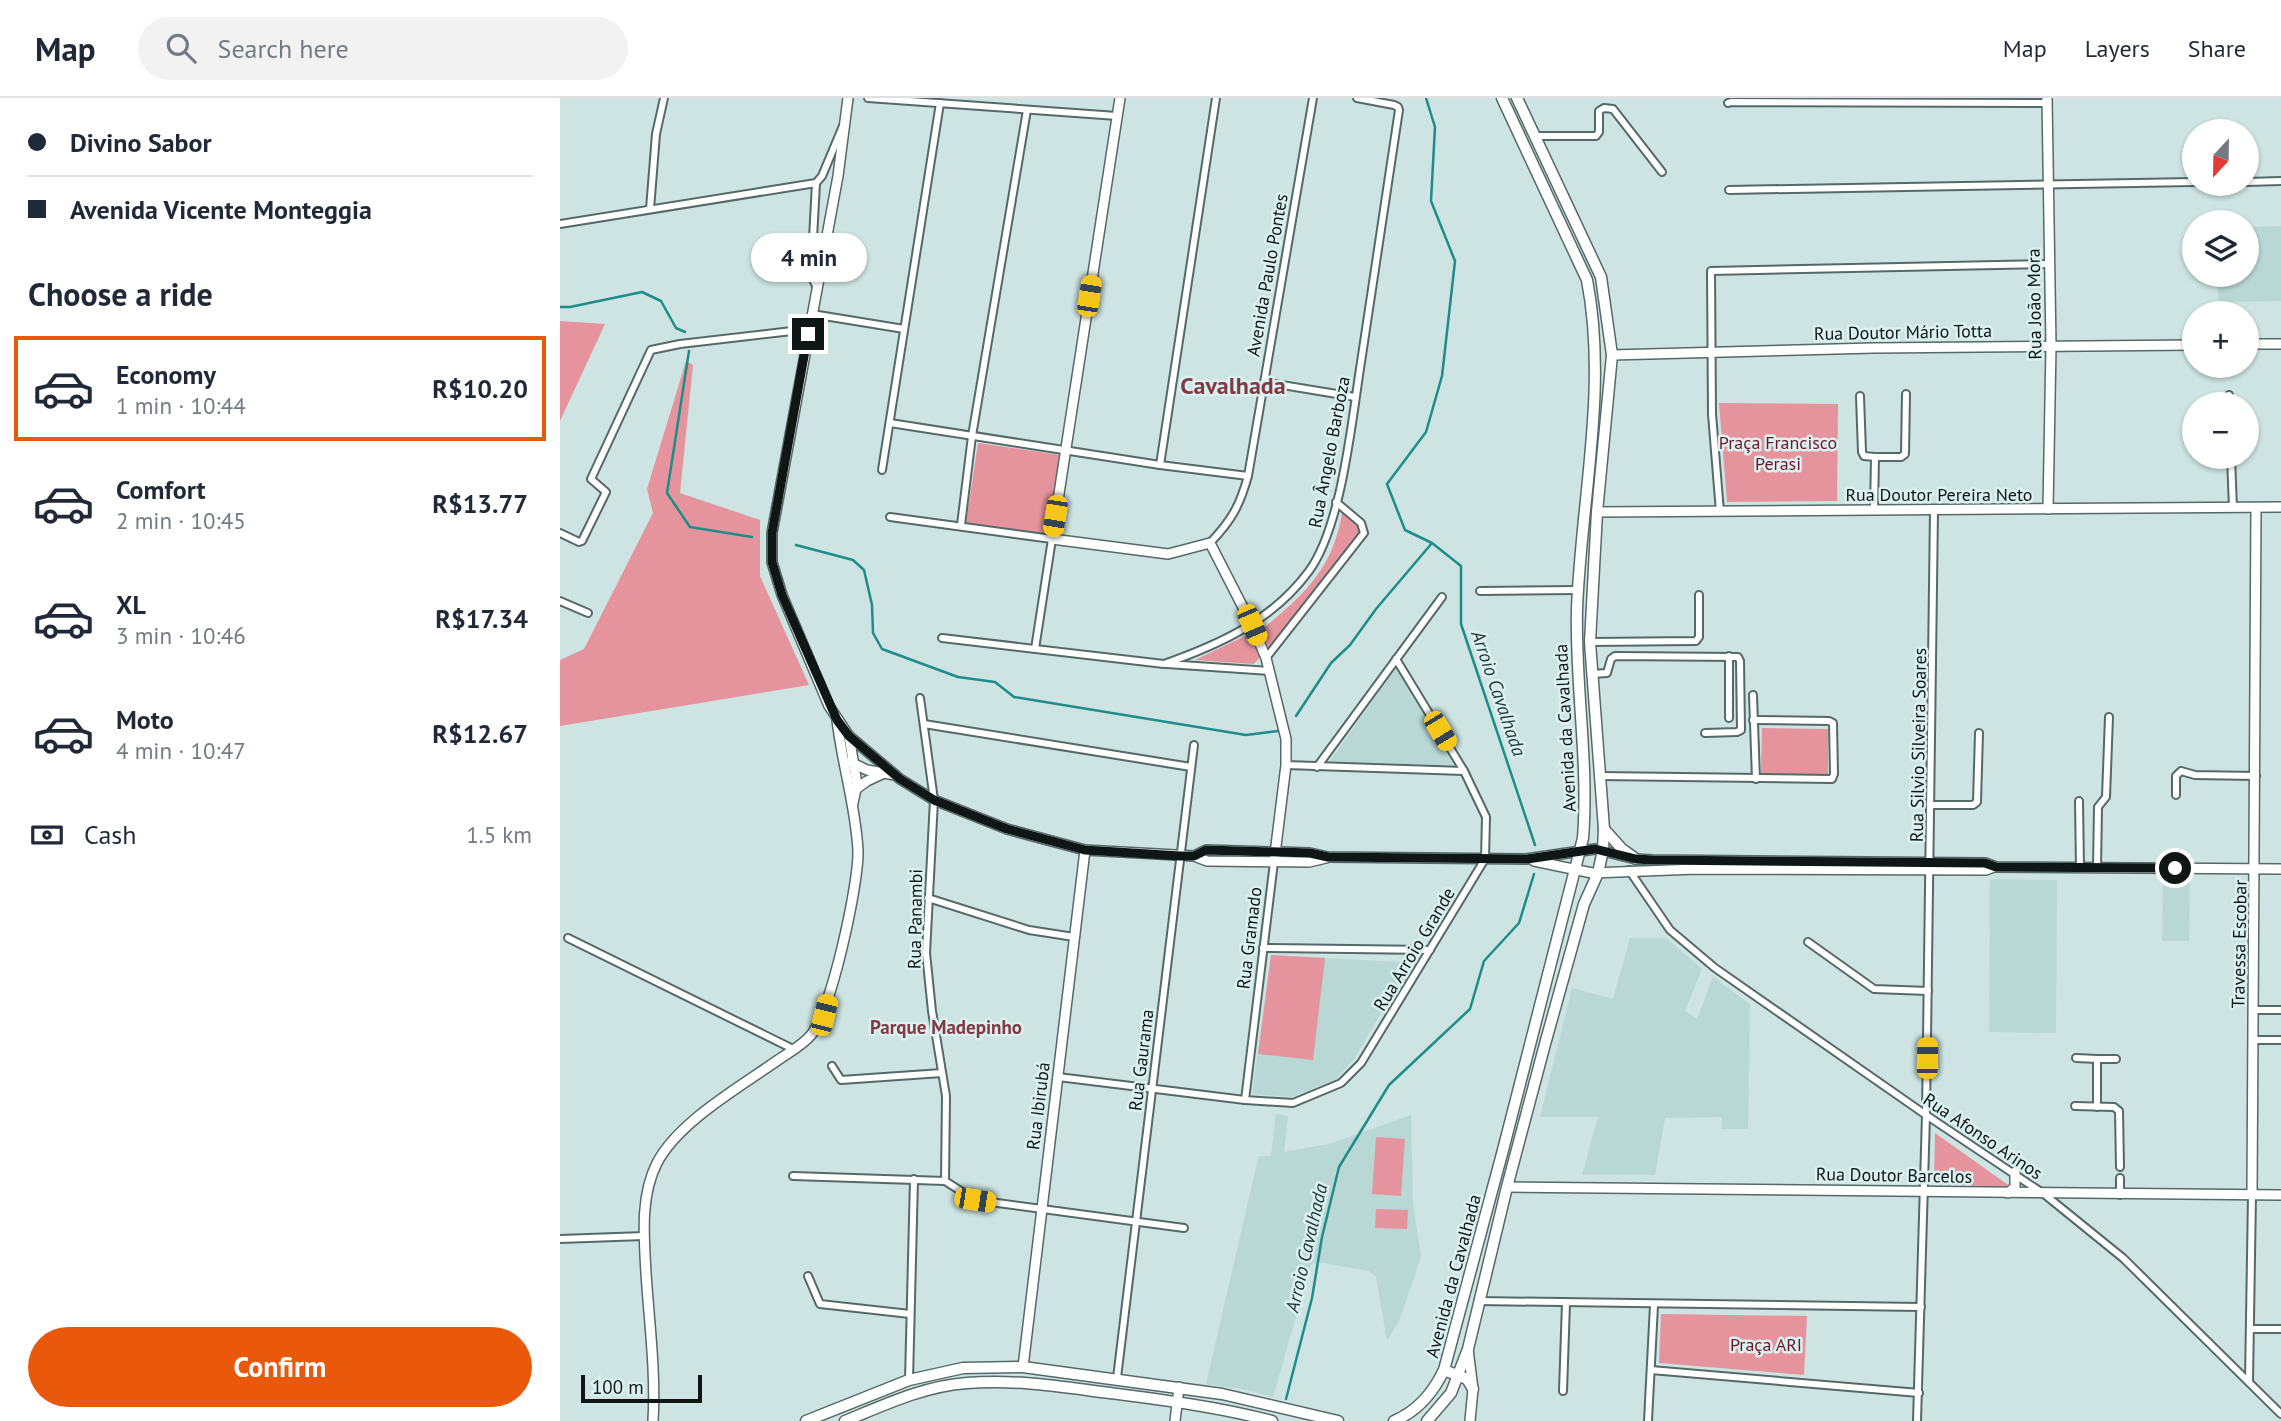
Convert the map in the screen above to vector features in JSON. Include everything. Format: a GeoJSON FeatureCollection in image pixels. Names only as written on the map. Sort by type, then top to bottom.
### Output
{"type":"FeatureCollection","features":[{"type":"Feature","properties":{"kind":"main road","name":"Avenida da Cavalhada"},"geometry":{"type":"LineString","coordinates":[[1394,1421],[1414,1410],[1433,1391],[1444,1370],[1581,851],[1586,801],[1576,642],[1596,368],[1592,305],[1587,280],[1502,98]]}},
{"type":"Feature","properties":{"kind":"main road","name":"Avenida da Cavalhada"},"geometry":{"type":"LineString","coordinates":[[1427,1421],[1443,1404],[1460,1375],[1507,1187],[1584,904],[1598,873],[1603,850],[1604,829],[1590,642],[1597,512],[1612,355],[1601,277],[1517,98]]}},
{"type":"Feature","properties":{"kind":"main road"},"geometry":{"type":"LineString","coordinates":[[1592,305],[1599,340],[1604,350],[1612,355]]}},
{"type":"Feature","properties":{"kind":"main road"},"geometry":{"type":"LineString","coordinates":[[1604,829],[1622,849],[1636,859]]}},
{"type":"Feature","properties":{"kind":"main road"},"geometry":{"type":"LineString","coordinates":[[1503,1150],[1502,1181],[1507,1187]]}},
{"type":"Feature","properties":{"kind":"main road"},"geometry":{"type":"LineString","coordinates":[[806,1421],[909,1380],[963,1368],[1023,1367],[1180,1387],[1265,1402],[1338,1421]]}},
{"type":"Feature","properties":{"kind":"main road"},"geometry":{"type":"LineString","coordinates":[[1444,1370],[1467,1379],[1473,1390]]}},
{"type":"Feature","properties":{"kind":"main road"},"geometry":{"type":"LineString","coordinates":[[845,1421],[908,1395],[964,1383],[1021,1382],[1178,1402],[1272,1421]]}},
{"type":"Feature","properties":{"kind":"street"},"geometry":{"type":"LineString","coordinates":[[650,209],[656,134],[664,98]]}},
{"type":"Feature","properties":{"kind":"street"},"geometry":{"type":"LineString","coordinates":[[848,98],[838,176],[772,533],[772,562],[782,595],[844,737],[852,791]]}},
{"type":"Feature","properties":{"kind":"street"},"geometry":{"type":"LineString","coordinates":[[868,98],[1117,116]]}},
{"type":"Feature","properties":{"kind":"street"},"geometry":{"type":"LineString","coordinates":[[1035,649],[1120,98]]}},
{"type":"Feature","properties":{"kind":"street"},"geometry":{"type":"LineString","coordinates":[[1160,465],[1216,98]]}},
{"type":"Feature","properties":{"kind":"street","name":"Avenida Paulo Pontes"},"geometry":{"type":"LineString","coordinates":[[1210,542],[1227,525],[1241,503],[1248,476],[1313,98]]}},
{"type":"Feature","properties":{"kind":"street","name":"Rua Ângelo Barboza"},"geometry":{"type":"LineString","coordinates":[[942,638],[1164,664],[1200,652],[1252,625],[1293,591],[1310,569],[1332,521],[1336,502],[1355,397],[1398,107],[1357,98]]}},
{"type":"Feature","properties":{"kind":"street"},"geometry":{"type":"LineString","coordinates":[[1728,103],[2047,100]]}},
{"type":"Feature","properties":{"kind":"street","name":"Rua João Mora"},"geometry":{"type":"LineString","coordinates":[[2047,100],[2051,346],[2048,509]]}},
{"type":"Feature","properties":{"kind":"street"},"geometry":{"type":"LineString","coordinates":[[883,470],[940,103]]}},
{"type":"Feature","properties":{"kind":"street"},"geometry":{"type":"LineString","coordinates":[[1535,136],[1596,136],[1599,132],[1599,111],[1604,108],[1613,109],[1662,172]]}},
{"type":"Feature","properties":{"kind":"street"},"geometry":{"type":"LineString","coordinates":[[961,525],[972,436],[1027,110]]}},
{"type":"Feature","properties":{"kind":"street"},"geometry":{"type":"LineString","coordinates":[[817,290],[811,275],[816,183],[822,176],[844,124]]}},
{"type":"Feature","properties":{"kind":"street"},"geometry":{"type":"LineString","coordinates":[[2259,182],[2281,181]]}},
{"type":"Feature","properties":{"kind":"street"},"geometry":{"type":"LineString","coordinates":[[1729,190],[2182,182]]}},
{"type":"Feature","properties":{"kind":"street"},"geometry":{"type":"LineString","coordinates":[[560,224],[816,183]]}},
{"type":"Feature","properties":{"kind":"street"},"geometry":{"type":"LineString","coordinates":[[1720,512],[1712,414],[1711,271],[2049,264]]}},
{"type":"Feature","properties":{"kind":"street"},"geometry":{"type":"LineString","coordinates":[[812,314],[904,329]]}},
{"type":"Feature","properties":{"kind":"street"},"geometry":{"type":"LineString","coordinates":[[560,533],[582,541],[606,492],[590,479],[651,350],[792,331],[808,334]]}},
{"type":"Feature","properties":{"kind":"street"},"geometry":{"type":"LineString","coordinates":[[2259,344],[2281,344]]}},
{"type":"Feature","properties":{"kind":"street","name":"Rua Doutor Mário Totta"},"geometry":{"type":"LineString","coordinates":[[1612,355],[2182,345]]}},
{"type":"Feature","properties":{"kind":"street"},"geometry":{"type":"LineString","coordinates":[[1264,382],[1355,397]]}},
{"type":"Feature","properties":{"kind":"street"},"geometry":{"type":"LineString","coordinates":[[1860,396],[1863,454],[1901,457],[1905,454],[1906,394]]}},
{"type":"Feature","properties":{"kind":"street"},"geometry":{"type":"LineString","coordinates":[[890,423],[1248,476]]}},
{"type":"Feature","properties":{"kind":"street"},"geometry":{"type":"LineString","coordinates":[[1874,510],[1875,457]]}},
{"type":"Feature","properties":{"kind":"street"},"geometry":{"type":"LineString","coordinates":[[2231,469],[2233,508]]}},
{"type":"Feature","properties":{"kind":"street"},"geometry":{"type":"LineString","coordinates":[[1266,658],[1364,533],[1361,523],[1336,502]]}},
{"type":"Feature","properties":{"kind":"street","name":"Rua Doutor Pereira Neto"},"geometry":{"type":"LineString","coordinates":[[1597,512],[2281,507]]}},
{"type":"Feature","properties":{"kind":"street","name":"Travessa Escobar"},"geometry":{"type":"LineString","coordinates":[[2249,1381],[2256,776],[2256,508]]}},
{"type":"Feature","properties":{"kind":"street","name":"Rua Silvio Silveira Soares"},"geometry":{"type":"LineString","coordinates":[[1917,1421],[1926,1115],[1934,510]]}},
{"type":"Feature","properties":{"kind":"street"},"geometry":{"type":"LineString","coordinates":[[890,517],[1168,554],[1210,542]]}},
{"type":"Feature","properties":{"kind":"street","name":"Rua Gramado"},"geometry":{"type":"LineString","coordinates":[[1210,542],[1266,658],[1286,740],[1286,765],[1245,1100]]}},
{"type":"Feature","properties":{"kind":"street"},"geometry":{"type":"LineString","coordinates":[[1480,591],[1578,590]]}},
{"type":"Feature","properties":{"kind":"street"},"geometry":{"type":"LineString","coordinates":[[1590,642],[1696,641],[1699,637],[1699,595]]}},
{"type":"Feature","properties":{"kind":"street"},"geometry":{"type":"LineString","coordinates":[[1317,767],[1442,597]]}},
{"type":"Feature","properties":{"kind":"street"},"geometry":{"type":"LineString","coordinates":[[560,601],[588,613]]}},
{"type":"Feature","properties":{"kind":"street"},"geometry":{"type":"LineString","coordinates":[[1592,674],[1608,673],[1611,659],[1615,656],[1738,657],[1741,730],[1705,733]]}},
{"type":"Feature","properties":{"kind":"street"},"geometry":{"type":"LineString","coordinates":[[1729,656],[1729,718]]}},
{"type":"Feature","properties":{"kind":"street","name":"Rua Arroio Grande"},"geometry":{"type":"LineString","coordinates":[[1058,1077],[1245,1100],[1293,1103],[1340,1083],[1361,1063],[1485,859],[1486,817],[1464,771],[1396,659]]}},
{"type":"Feature","properties":{"kind":"street"},"geometry":{"type":"LineString","coordinates":[[1164,664],[1270,671]]}},
{"type":"Feature","properties":{"kind":"street"},"geometry":{"type":"LineString","coordinates":[[1753,695],[1756,779]]}},
{"type":"Feature","properties":{"kind":"street","name":"Rua Panambi"},"geometry":{"type":"LineString","coordinates":[[920,698],[934,800],[926,953],[946,1096],[945,1181]]}},
{"type":"Feature","properties":{"kind":"street"},"geometry":{"type":"LineString","coordinates":[[2097,867],[2098,807],[2106,797],[2109,717]]}},
{"type":"Feature","properties":{"kind":"street"},"geometry":{"type":"LineString","coordinates":[[1600,776],[1832,779],[1833,723],[1753,720]]}},
{"type":"Feature","properties":{"kind":"street"},"geometry":{"type":"LineString","coordinates":[[924,724],[1191,767]]}},
{"type":"Feature","properties":{"kind":"street"},"geometry":{"type":"LineString","coordinates":[[1931,805],[1977,802],[1979,733]]}},
{"type":"Feature","properties":{"kind":"street"},"geometry":{"type":"LineString","coordinates":[[844,737],[934,800],[1007,829],[1085,850],[1180,856],[1194,856],[1206,850],[1274,857],[1310,853],[1328,857],[1485,859],[1527,859],[1603,850],[1636,859],[1930,866]]}},
{"type":"Feature","properties":{"kind":"street"},"geometry":{"type":"LineString","coordinates":[[844,737],[849,760],[854,764],[867,770],[895,775]]}},
{"type":"Feature","properties":{"kind":"street","name":"Rua Gaurama"},"geometry":{"type":"LineString","coordinates":[[1117,1378],[1194,745]]}},
{"type":"Feature","properties":{"kind":"street"},"geometry":{"type":"LineString","coordinates":[[654,1418],[644,1236],[649,1189],[657,1163],[674,1139],[713,1105],[811,1036],[824,1015],[855,888],[858,853],[851,769],[857,758],[877,758]]}},
{"type":"Feature","properties":{"kind":"street"},"geometry":{"type":"LineString","coordinates":[[1286,765],[1464,771]]}},
{"type":"Feature","properties":{"kind":"street"},"geometry":{"type":"LineString","coordinates":[[2176,795],[2177,773],[2181,771],[2195,775],[2256,776]]}},
{"type":"Feature","properties":{"kind":"street"},"geometry":{"type":"LineString","coordinates":[[852,791],[883,774]]}},
{"type":"Feature","properties":{"kind":"street"},"geometry":{"type":"LineString","coordinates":[[2080,802],[2080,868]]}},
{"type":"Feature","properties":{"kind":"street","name":"Rua Ibirubá"},"geometry":{"type":"LineString","coordinates":[[1023,1367],[1085,850]]}},
{"type":"Feature","properties":{"kind":"street"},"geometry":{"type":"LineString","coordinates":[[1527,859],[1598,873],[1629,870],[1985,863],[1996,867],[2281,869]]}},
{"type":"Feature","properties":{"kind":"street","name":"Rua Afonso Arinos"},"geometry":{"type":"LineString","coordinates":[[1629,870],[1670,930],[1715,968],[2044,1194],[2123,1258],[2281,1414]]}},
{"type":"Feature","properties":{"kind":"street"},"geometry":{"type":"LineString","coordinates":[[928,898],[1029,930],[1074,937]]}},
{"type":"Feature","properties":{"kind":"street"},"geometry":{"type":"LineString","coordinates":[[568,938],[793,1049]]}},
{"type":"Feature","properties":{"kind":"street"},"geometry":{"type":"LineString","coordinates":[[1808,942],[1874,989],[1928,991]]}},
{"type":"Feature","properties":{"kind":"street"},"geometry":{"type":"LineString","coordinates":[[1263,948],[1430,950]]}},
{"type":"Feature","properties":{"kind":"street"},"geometry":{"type":"LineString","coordinates":[[2254,1010],[2281,1010]]}},
{"type":"Feature","properties":{"kind":"street"},"geometry":{"type":"LineString","coordinates":[[2253,1040],[2281,1040]]}},
{"type":"Feature","properties":{"kind":"street"},"geometry":{"type":"LineString","coordinates":[[2076,1058],[2116,1059]]}},
{"type":"Feature","properties":{"kind":"street"},"geometry":{"type":"LineString","coordinates":[[2097,1059],[2097,1107]]}},
{"type":"Feature","properties":{"kind":"street"},"geometry":{"type":"LineString","coordinates":[[832,1066],[841,1080],[942,1073]]}},
{"type":"Feature","properties":{"kind":"street"},"geometry":{"type":"LineString","coordinates":[[2075,1106],[2114,1107],[2119,1111],[2120,1167]]}},
{"type":"Feature","properties":{"kind":"street"},"geometry":{"type":"LineString","coordinates":[[2008,1193],[2015,1187],[2015,1172]]}},
{"type":"Feature","properties":{"kind":"street"},"geometry":{"type":"LineString","coordinates":[[793,1176],[945,1181],[975,1200],[1184,1228]]}},
{"type":"Feature","properties":{"kind":"street"},"geometry":{"type":"LineString","coordinates":[[2120,1178],[2120,1195]]}},
{"type":"Feature","properties":{"kind":"street"},"geometry":{"type":"LineString","coordinates":[[909,1380],[914,1179]]}},
{"type":"Feature","properties":{"kind":"street","name":"Rua Doutor Barcelos"},"geometry":{"type":"LineString","coordinates":[[1507,1187],[2281,1195]]}},
{"type":"Feature","properties":{"kind":"street"},"geometry":{"type":"LineString","coordinates":[[560,1239],[644,1236]]}},
{"type":"Feature","properties":{"kind":"street"},"geometry":{"type":"LineString","coordinates":[[808,1276],[820,1304],[910,1314]]}},
{"type":"Feature","properties":{"kind":"street"},"geometry":{"type":"LineString","coordinates":[[1478,1301],[1920,1307]]}},
{"type":"Feature","properties":{"kind":"street"},"geometry":{"type":"LineString","coordinates":[[1563,1391],[1566,1303]]}},
{"type":"Feature","properties":{"kind":"street"},"geometry":{"type":"LineString","coordinates":[[1648,1421],[1654,1305]]}},
{"type":"Feature","properties":{"kind":"street"},"geometry":{"type":"LineString","coordinates":[[2250,1329],[2281,1329]]}},
{"type":"Feature","properties":{"kind":"street"},"geometry":{"type":"LineString","coordinates":[[1468,1349],[1473,1390],[1470,1421]]}},
{"type":"Feature","properties":{"kind":"street"},"geometry":{"type":"LineString","coordinates":[[1651,1370],[1919,1393]]}},
{"type":"Feature","properties":{"kind":"street"},"geometry":{"type":"LineString","coordinates":[[1175,1421],[1180,1387]]}},
{"type":"Feature","properties":{"kind":"shaded area"},"geometry":{"type":"Polygon","coordinates":[[[2281,226],[2281,301],[2218,301],[2218,287],[2259,287],[2259,227],[2281,226]]]}},
{"type":"Feature","properties":{"kind":"shaded area"},"geometry":{"type":"Polygon","coordinates":[[[1396,668],[1454,766],[1330,761],[1396,668]]]}},
{"type":"Feature","properties":{"kind":"shaded area"},"geometry":{"type":"Polygon","coordinates":[[[1990,879],[2057,880],[2056,1033],[1989,1032],[1990,879]]]}},
{"type":"Feature","properties":{"kind":"shaded area"},"geometry":{"type":"Polygon","coordinates":[[[2163,881],[2190,881],[2189,941],[2162,941],[2163,881]]]}},
{"type":"Feature","properties":{"kind":"shaded area"},"geometry":{"type":"Polygon","coordinates":[[[1630,938],[1666,938],[1702,969],[1685,1011],[1697,1019],[1713,977],[1750,1004],[1748,1129],[1722,1129],[1722,1117],[1665,1118],[1655,1175],[1582,1175],[1598,1117],[1540,1117],[1572,988],[1613,999],[1630,938]]]}},
{"type":"Feature","properties":{"kind":"shaded area"},"geometry":{"type":"Polygon","coordinates":[[[1271,955],[1400,962],[1406,970],[1354,1059],[1336,1079],[1292,1097],[1252,1094],[1271,955]]]}},
{"type":"Feature","properties":{"kind":"shaded area"},"geometry":{"type":"Polygon","coordinates":[[[1276,1114],[1288,1116],[1284,1152],[1329,1144],[1411,1115],[1413,1203],[1421,1257],[1400,1319],[1387,1341],[1376,1277],[1369,1271],[1324,1263],[1311,1264],[1273,1397],[1206,1384],[1258,1159],[1260,1156],[1271,1156],[1276,1114]]]}},
{"type":"Feature","properties":{"kind":"green space"},"geometry":{"type":"Polygon","coordinates":[[[560,321],[605,324],[560,421],[560,321]]]}},
{"type":"Feature","properties":{"kind":"green space"},"geometry":{"type":"Polygon","coordinates":[[[686,361],[693,365],[680,493],[760,520],[760,576],[809,685],[560,726],[560,660],[584,649],[653,513],[647,489],[686,361]]]}},
{"type":"Feature","properties":{"kind":"green space","name":"Praça Francisco Perasi"},"geometry":{"type":"Polygon","coordinates":[[[1719,403],[1838,404],[1837,501],[1727,502],[1719,403]]]}},
{"type":"Feature","properties":{"kind":"green space"},"geometry":{"type":"Polygon","coordinates":[[[978,443],[1060,455],[1049,535],[966,523],[978,443]]]}},
{"type":"Feature","properties":{"kind":"green space"},"geometry":{"type":"Polygon","coordinates":[[[1342,513],[1357,523],[1360,531],[1269,649],[1261,630],[1314,580],[1331,550],[1342,513]]]}},
{"type":"Feature","properties":{"kind":"green space"},"geometry":{"type":"Polygon","coordinates":[[[1249,634],[1260,657],[1254,664],[1195,660],[1249,634]]]}},
{"type":"Feature","properties":{"kind":"green space"},"geometry":{"type":"Polygon","coordinates":[[[1762,728],[1828,729],[1828,775],[1761,774],[1762,728]]]}},
{"type":"Feature","properties":{"kind":"green space"},"geometry":{"type":"Polygon","coordinates":[[[1271,955],[1325,958],[1313,1060],[1258,1054],[1271,955]]]}},
{"type":"Feature","properties":{"kind":"green space"},"geometry":{"type":"Polygon","coordinates":[[[1935,1133],[2011,1187],[1934,1184],[1935,1133]]]}},
{"type":"Feature","properties":{"kind":"green space"},"geometry":{"type":"Polygon","coordinates":[[[1376,1137],[1405,1139],[1401,1196],[1372,1194],[1376,1137]]]}},
{"type":"Feature","properties":{"kind":"green space"},"geometry":{"type":"Polygon","coordinates":[[[1376,1209],[1408,1210],[1407,1229],[1375,1228],[1376,1209]]]}},
{"type":"Feature","properties":{"kind":"green space","name":"Praça ARI"},"geometry":{"type":"Polygon","coordinates":[[[1661,1314],[1807,1316],[1804,1375],[1659,1363],[1661,1314]]]}},
{"type":"Feature","properties":{"kind":"waterway","name":"Arroio Cavalhada"},"geometry":{"type":"LineString","coordinates":[[1426,98],[1435,127],[1431,201],[1455,261],[1442,376],[1426,432],[1387,484],[1405,530],[1432,543],[1461,566],[1461,624],[1535,845]]}},
{"type":"Feature","properties":{"kind":"waterway"},"geometry":{"type":"LineString","coordinates":[[560,307],[642,292],[661,301],[676,328],[685,332]]}},
{"type":"Feature","properties":{"kind":"waterway"},"geometry":{"type":"LineString","coordinates":[[689,351],[667,493],[690,527],[752,537]]}},
{"type":"Feature","properties":{"kind":"waterway"},"geometry":{"type":"LineString","coordinates":[[1296,716],[1331,663],[1350,645],[1376,609],[1432,543]]}},
{"type":"Feature","properties":{"kind":"waterway"},"geometry":{"type":"LineString","coordinates":[[796,545],[853,560],[864,570],[872,605],[873,633],[882,649],[958,677],[995,682],[1014,697],[1246,735],[1278,731]]}},
{"type":"Feature","properties":{"kind":"waterway","name":"Arroio Cavalhada"},"geometry":{"type":"LineString","coordinates":[[1286,1399],[1312,1298],[1322,1237],[1339,1167],[1389,1085],[1470,1009],[1484,961],[1519,923],[1534,874]]}},
{"type":"Feature","properties":{"kind":"district","name":"Cavalhada"},"geometry":{"type":"Point","coordinates":[1233,385]}},
{"type":"Feature","properties":{"kind":"district","name":"Parque Madepinho"},"geometry":{"type":"Point","coordinates":[946,1027]}},
{"type":"Feature","properties":{"kind":"route"},"geometry":{"type":"LineString","coordinates":[[808,334],[772,533],[772,562],[782,595],[830,706],[849,736],[900,779],[934,800],[1007,829],[1085,850],[1180,856],[1194,856],[1206,850],[1310,853],[1328,857],[1527,859],[1595,849],[1625,857],[1653,860],[2175,868]]}}]}
